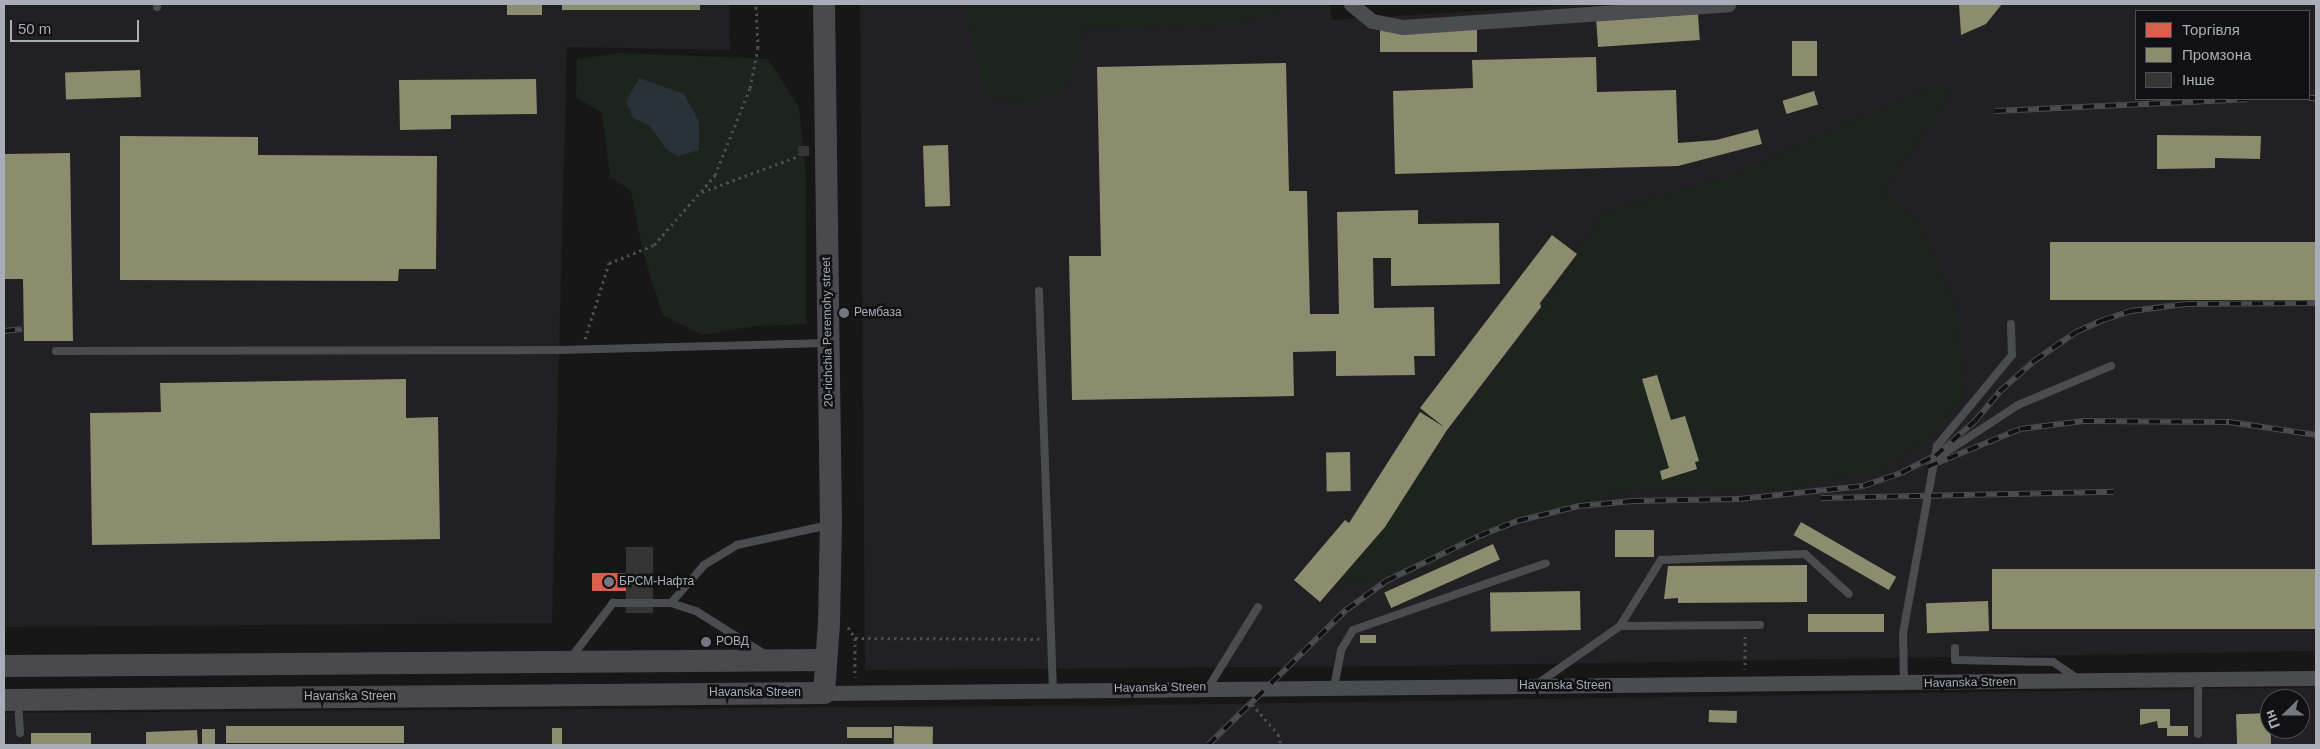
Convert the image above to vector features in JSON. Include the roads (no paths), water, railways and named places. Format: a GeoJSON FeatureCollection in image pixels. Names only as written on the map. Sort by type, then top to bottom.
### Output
{"type":"FeatureCollection","features":[{"type":"Feature","properties":{"kind":"street","name":"20-richchia Peremohy street"},"geometry":{"type":"LineString","coordinates":[[824,4],[831,524],[829,624],[824,693]]}},
{"type":"Feature","properties":{"kind":"street"},"geometry":{"type":"LineString","coordinates":[[1351,4],[1372,21],[1403,27],[1728,4]]}},
{"type":"Feature","properties":{"kind":"street"},"geometry":{"type":"LineString","coordinates":[[4,666],[825,660]]}},
{"type":"Feature","properties":{"kind":"street","name":"Havanska Streen"},"geometry":{"type":"LineString","coordinates":[[11,700],[824,693],[1238,687],[1904,684],[2316,678]]}},
{"type":"Feature","properties":{"kind":"lane"},"geometry":{"type":"LineString","coordinates":[[1039,291],[1053,690]]}},
{"type":"Feature","properties":{"kind":"lane"},"geometry":{"type":"LineString","coordinates":[[1904,684],[1903,633],[1937,446],[2012,355],[2011,324]]}},
{"type":"Feature","properties":{"kind":"lane"},"geometry":{"type":"LineString","coordinates":[[56,351],[582,349],[828,343]]}},
{"type":"Feature","properties":{"kind":"lane"},"geometry":{"type":"LineString","coordinates":[[1934,460],[2018,406],[2111,366]]}},
{"type":"Feature","properties":{"kind":"lane"},"geometry":{"type":"LineString","coordinates":[[672,603],[704,565],[737,545],[831,524]]}},
{"type":"Feature","properties":{"kind":"lane"},"geometry":{"type":"LineString","coordinates":[[1534,686],[1620,626],[1661,560],[1805,554],[1849,594]]}},
{"type":"Feature","properties":{"kind":"lane"},"geometry":{"type":"LineString","coordinates":[[1334,687],[1341,650],[1353,630],[1546,564]]}},
{"type":"Feature","properties":{"kind":"lane"},"geometry":{"type":"LineString","coordinates":[[568,661],[613,604],[672,603],[710,619],[774,660]]}},
{"type":"Feature","properties":{"kind":"lane"},"geometry":{"type":"LineString","coordinates":[[1208,688],[1258,607]]}},
{"type":"Feature","properties":{"kind":"lane"},"geometry":{"type":"LineString","coordinates":[[1620,626],[1760,625]]}},
{"type":"Feature","properties":{"kind":"lane"},"geometry":{"type":"LineString","coordinates":[[1955,648],[1955,660],[2053,662],[2082,681]]}},
{"type":"Feature","properties":{"kind":"lane"},"geometry":{"type":"LineString","coordinates":[[2198,680],[2198,734]]}},
{"type":"Feature","properties":{"kind":"lane"},"geometry":{"type":"LineString","coordinates":[[11,700],[20,733]]}},
{"type":"Feature","properties":{"kind":"railway"},"geometry":{"type":"LineString","coordinates":[[2310,98],[2316,98]]}},
{"type":"Feature","properties":{"kind":"railway"},"geometry":{"type":"LineString","coordinates":[[1995,111],[2226,100]]}},
{"type":"Feature","properties":{"kind":"railway"},"geometry":{"type":"LineString","coordinates":[[1208,745],[1346,610],[1386,581],[1479,536],[1517,521],[1579,506],[1633,501],[1739,499],[1863,486],[1901,473],[1935,456],[1975,421],[1999,392],[2034,361],[2076,332],[2103,320],[2131,311],[2186,304],[2316,303]]}},
{"type":"Feature","properties":{"kind":"railway"},"geometry":{"type":"LineString","coordinates":[[4,331],[22,329]]}},
{"type":"Feature","properties":{"kind":"railway"},"geometry":{"type":"LineString","coordinates":[[1927,467],[2020,429],[2083,421],[2229,422],[2316,435]]}},
{"type":"Feature","properties":{"kind":"railway"},"geometry":{"type":"LineString","coordinates":[[1821,498],[2114,492]]}},
{"type":"Feature","properties":{"kind":"place","name":"Рембаза"},"geometry":{"type":"Point","coordinates":[844,313]}},
{"type":"Feature","properties":{"kind":"place","name":"БРСМ-Нафта"},"geometry":{"type":"Point","coordinates":[609,582]}},
{"type":"Feature","properties":{"kind":"place","name":"РОВД"},"geometry":{"type":"Point","coordinates":[706,642]}}]}
